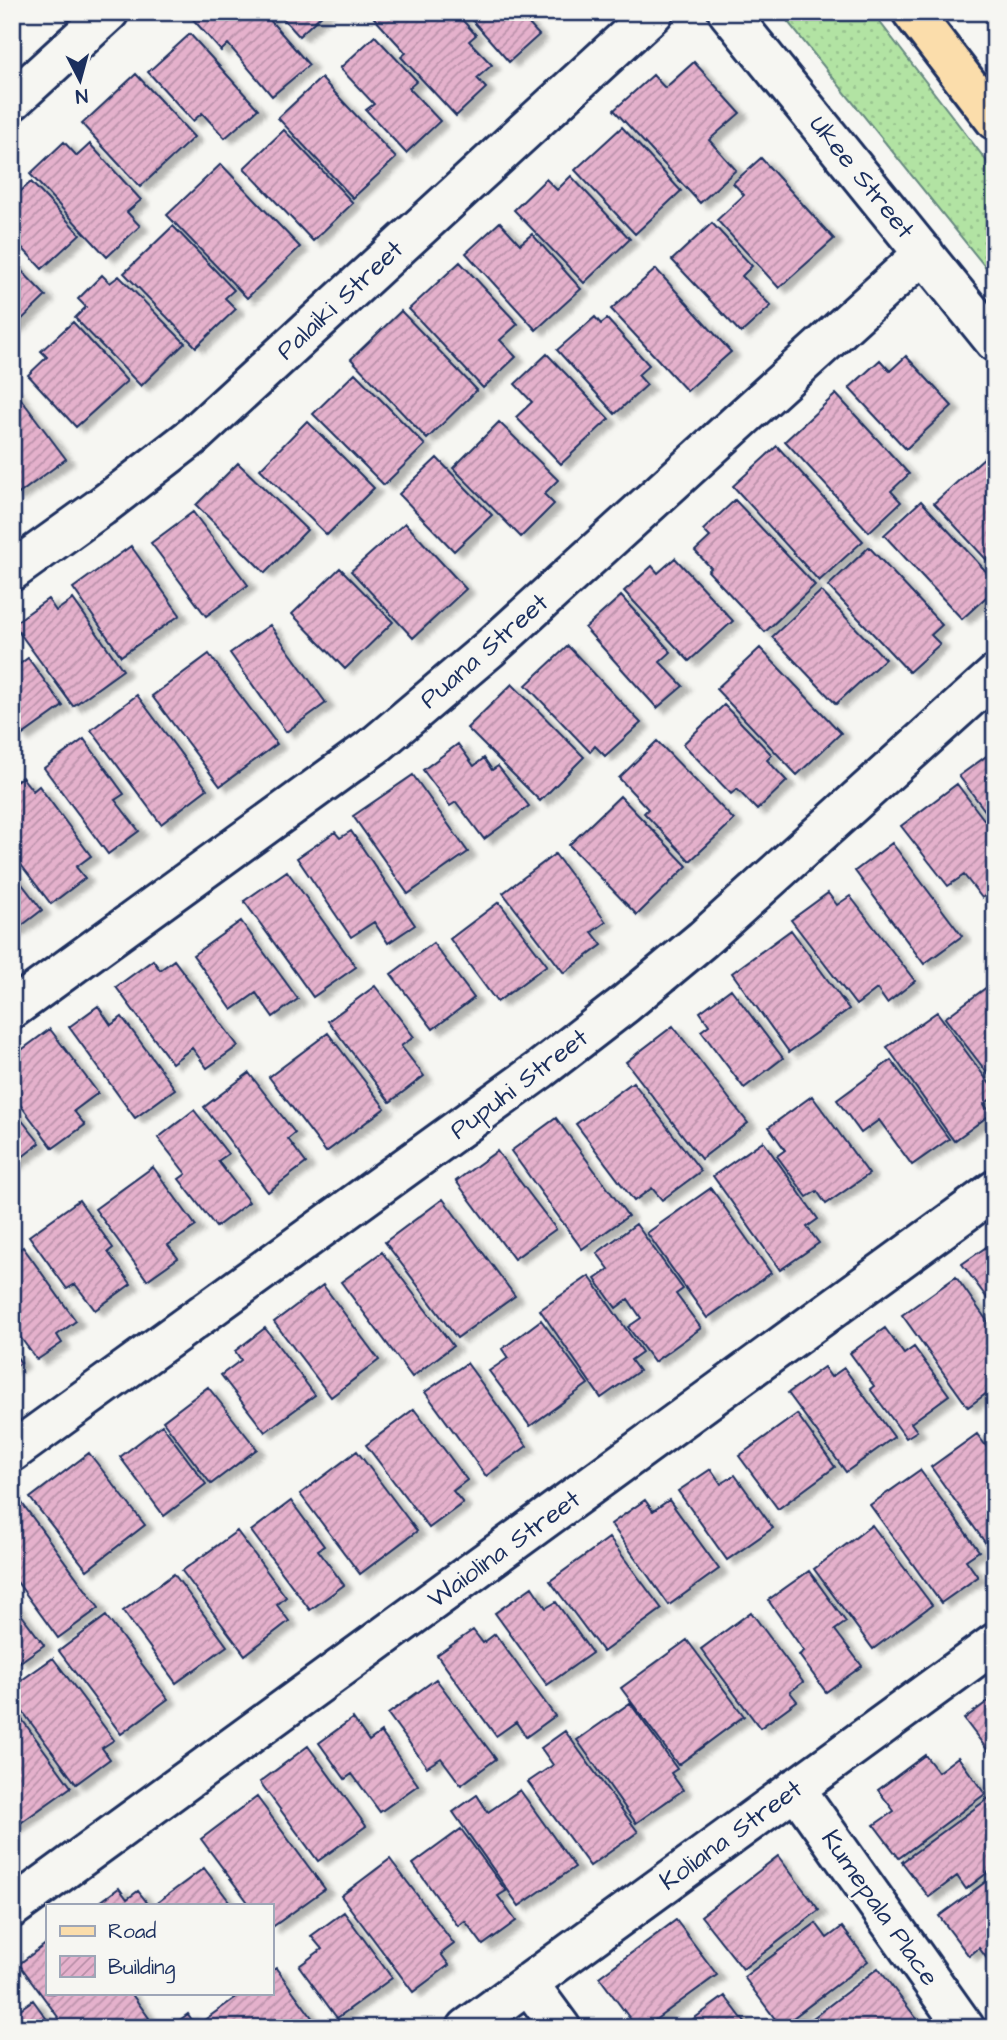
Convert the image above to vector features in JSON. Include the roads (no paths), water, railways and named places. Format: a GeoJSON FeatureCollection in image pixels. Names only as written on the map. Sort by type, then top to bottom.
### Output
{"type":"FeatureCollection","features":[{"type":"Feature","properties":{"kind":"main road"},"geometry":{"type":"LineString","coordinates":[[912,12],[995,120]]}},
{"type":"Feature","properties":{"kind":"street"},"geometry":{"type":"LineString","coordinates":[[12,101],[109,12]]}},
{"type":"Feature","properties":{"kind":"street","name":"Palaiki Street"},"geometry":{"type":"LineString","coordinates":[[12,571],[193,436],[654,12]]}},
{"type":"Feature","properties":{"kind":"street","name":"Ukee Street"},"geometry":{"type":"LineString","coordinates":[[728,12],[995,342]]}},
{"type":"Feature","properties":{"kind":"street","name":"Puana Street"},"geometry":{"type":"LineString","coordinates":[[12,1009],[378,743],[489,649],[923,253]]}},
{"type":"Feature","properties":{"kind":"street","name":"Pupuhi Street"},"geometry":{"type":"LineString","coordinates":[[12,1452],[529,1078],[625,1004],[703,939],[995,675]]}},
{"type":"Feature","properties":{"kind":"street","name":"Waiolina Street"},"geometry":{"type":"LineString","coordinates":[[12,1908],[995,1190]]}},
{"type":"Feature","properties":{"kind":"street","name":"Koliana Street"},"geometry":{"type":"LineString","coordinates":[[467,2028],[995,1643]]}},
{"type":"Feature","properties":{"kind":"street","name":"Kumepala Place"},"geometry":{"type":"LineString","coordinates":[[795,1788],[965,2028]]}},
{"type":"Feature","properties":{"kind":"street"},"geometry":{"type":"LineString","coordinates":[[528,1983],[561,2028]]}}]}
